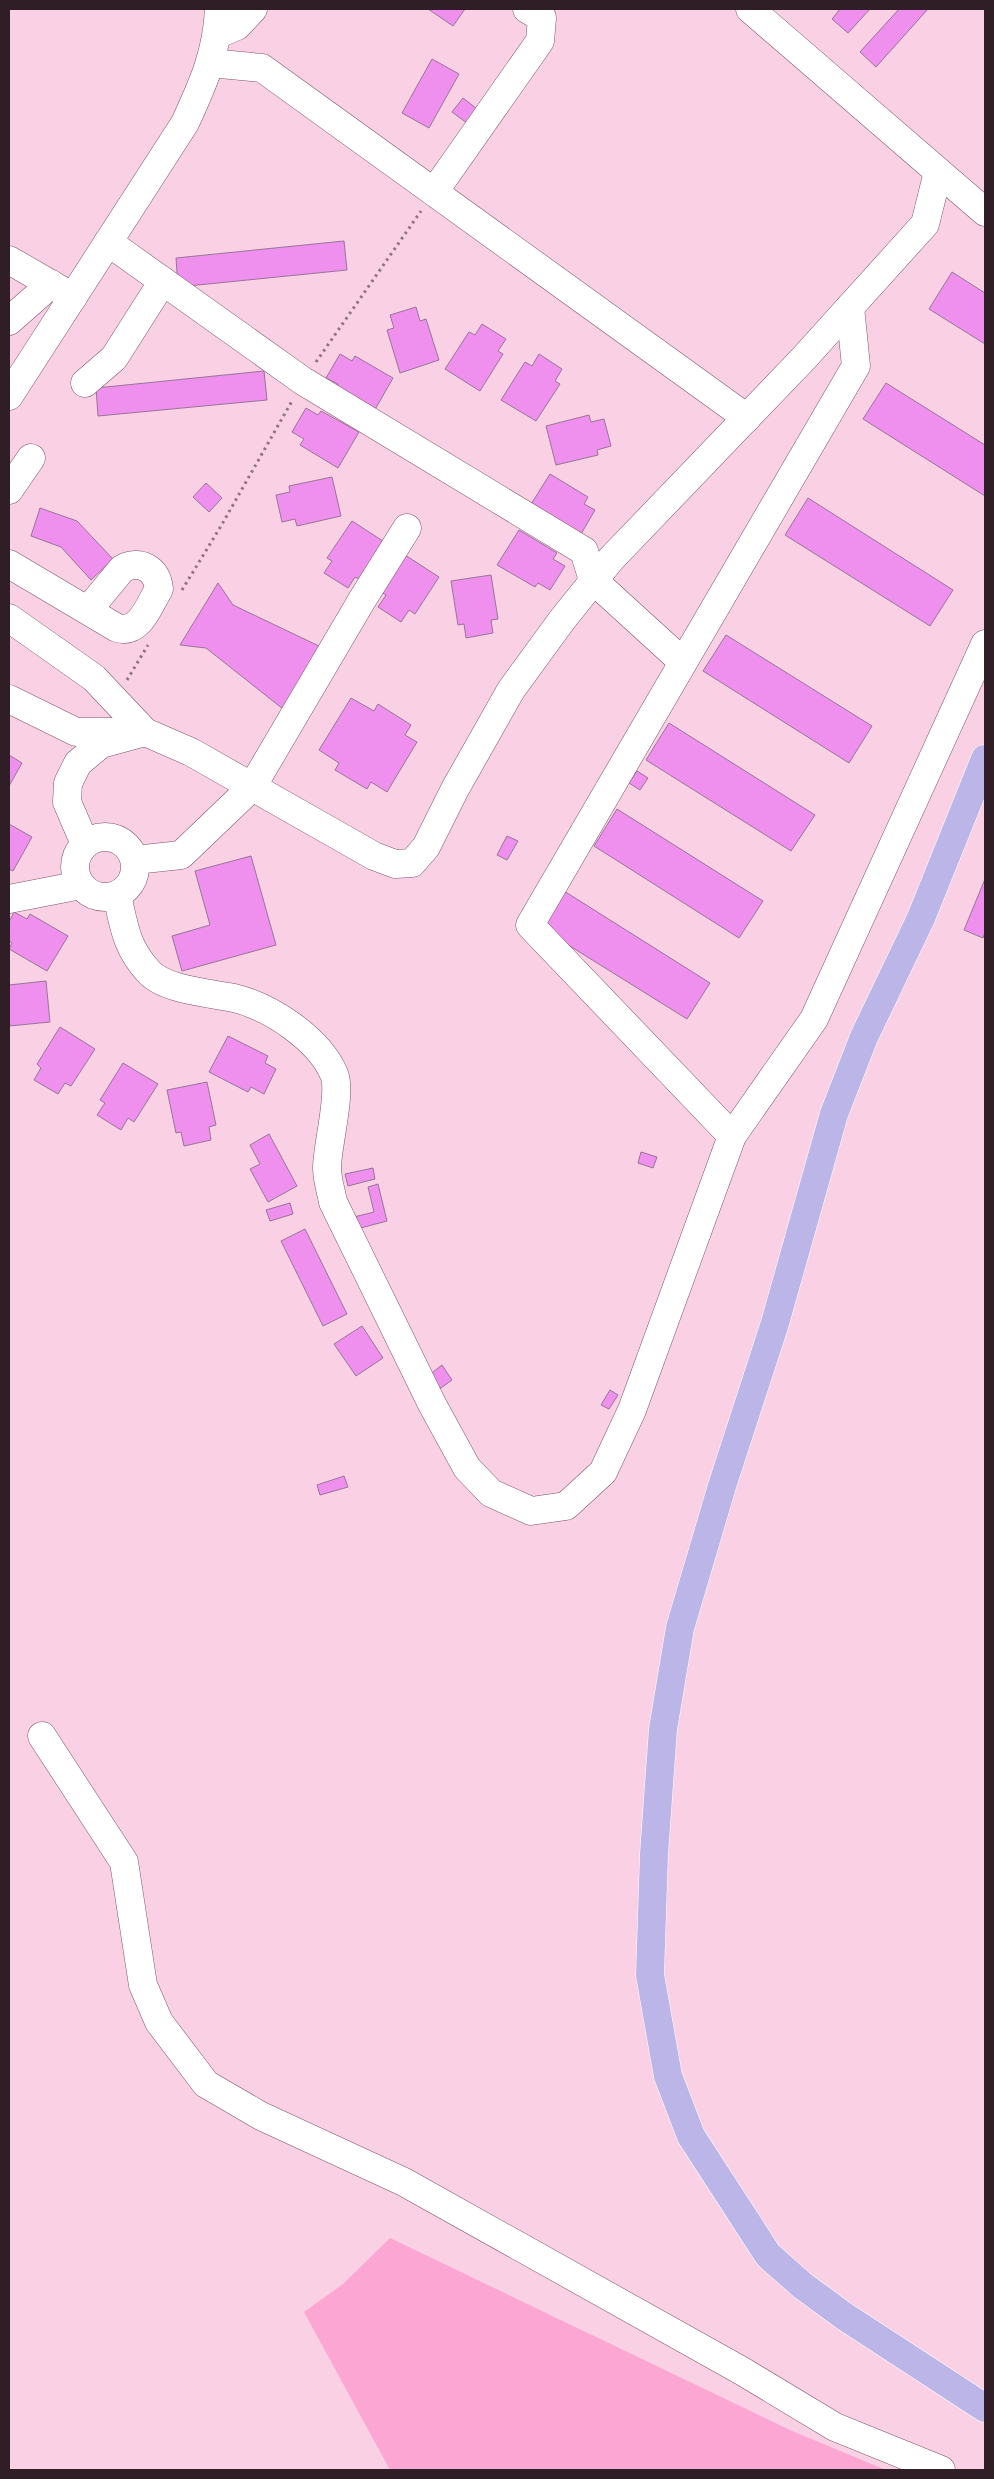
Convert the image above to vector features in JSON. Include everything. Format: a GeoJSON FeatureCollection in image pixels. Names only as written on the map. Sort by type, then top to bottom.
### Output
{"type":"FeatureCollection","features":[{"type":"Feature","properties":{"kind":"main road"},"geometry":{"type":"LineString","coordinates":[[985,758],[921,918],[864,1037],[834,1114],[775,1322],[722,1486],[680,1628],[663,1730],[654,1854],[650,1975],[668,2076],[691,2136],[768,2255],[803,2286],[844,2316],[985,2408]]}},
{"type":"Feature","properties":{"kind":"street"},"geometry":{"type":"LineString","coordinates":[[9,321],[62,290],[108,242],[185,123],[207,76],[218,22],[236,26],[253,9]]}},
{"type":"Feature","properties":{"kind":"street"},"geometry":{"type":"LineString","coordinates":[[434,192],[540,41],[542,18],[527,9]]}},
{"type":"Feature","properties":{"kind":"street"},"geometry":{"type":"LineString","coordinates":[[750,9],[985,212]]}},
{"type":"Feature","properties":{"kind":"street"},"geometry":{"type":"LineString","coordinates":[[210,63],[262,68],[747,418]]}},
{"type":"Feature","properties":{"kind":"street"},"geometry":{"type":"LineString","coordinates":[[9,699],[76,732],[145,732],[191,752],[374,856],[395,864],[412,863],[426,847],[455,789],[511,690],[594,580],[611,559],[747,418],[925,224],[938,172]]}},
{"type":"Feature","properties":{"kind":"street"},"geometry":{"type":"LineString","coordinates":[[108,242],[303,381],[584,552],[594,580],[683,662]]}},
{"type":"Feature","properties":{"kind":"street"},"geometry":{"type":"LineString","coordinates":[[9,260],[62,290]]}},
{"type":"Feature","properties":{"kind":"street"},"geometry":{"type":"LineString","coordinates":[[86,383],[114,358],[163,281]]}},
{"type":"Feature","properties":{"kind":"street"},"geometry":{"type":"LineString","coordinates":[[9,396],[62,290]]}},
{"type":"Feature","properties":{"kind":"street"},"geometry":{"type":"LineString","coordinates":[[732,1136],[530,925],[856,366],[850,307]]}},
{"type":"Feature","properties":{"kind":"street"},"geometry":{"type":"LineString","coordinates":[[9,490],[31,458]]}},
{"type":"Feature","properties":{"kind":"street"},"geometry":{"type":"LineString","coordinates":[[135,860],[181,856],[252,787],[362,600],[407,528]]}},
{"type":"Feature","properties":{"kind":"street"},"geometry":{"type":"LineString","coordinates":[[9,564],[88,610]]}},
{"type":"Feature","properties":{"kind":"street"},"geometry":{"type":"LineString","coordinates":[[9,618],[94,678],[115,698],[145,732]]}},
{"type":"Feature","properties":{"kind":"street"},"geometry":{"type":"LineString","coordinates":[[118,895],[129,945],[149,973],[181,989],[235,998],[278,1016],[322,1051],[335,1076],[335,1111],[327,1169],[333,1202],[432,1404],[467,1468],[491,1493],[531,1511],[566,1506],[603,1472],[632,1410],[732,1136],[814,1019],[985,644]]}},
{"type":"Feature","properties":{"kind":"street"},"geometry":{"type":"LineString","coordinates":[[85,844],[67,802],[68,783],[78,763],[100,744],[145,732]]}},
{"type":"Feature","properties":{"kind":"street"},"geometry":{"type":"LineString","coordinates":[[104,836],[115,838],[124,843],[135,860],[136,870],[133,880],[118,895],[97,896],[81,885],[76,875],[75,865],[78,855],[85,844],[104,836]]}},
{"type":"Feature","properties":{"kind":"street"},"geometry":{"type":"LineString","coordinates":[[9,898],[81,885]]}},
{"type":"Feature","properties":{"kind":"street"},"geometry":{"type":"LineString","coordinates":[[42,1736],[124,1862],[144,1985],[159,2022],[206,2084],[261,2116],[404,2182],[742,2371],[835,2427],[941,2470]]}},
{"type":"Feature","properties":{"kind":"path"},"geometry":{"type":"LineString","coordinates":[[181,591],[221,526],[303,381],[434,192]]}},
{"type":"Feature","properties":{"kind":"path"},"geometry":{"type":"LineString","coordinates":[[115,698],[151,641]]}},
{"type":"Feature","properties":{"kind":"shaded area"},"geometry":{"type":"Polygon","coordinates":[[[390,2238],[792,2431],[886,2470],[390,2470],[304,2312],[343,2284],[390,2238]]]}},
{"type":"Feature","properties":{"kind":"building"},"geometry":{"type":"Polygon","coordinates":[[[428,9],[465,9],[453,26],[428,9]]]}},
{"type":"Feature","properties":{"kind":"building"},"geometry":{"type":"Polygon","coordinates":[[[840,9],[870,9],[848,33],[832,19],[840,9]]]}},
{"type":"Feature","properties":{"kind":"building"},"geometry":{"type":"Polygon","coordinates":[[[899,9],[928,9],[876,67],[860,52],[899,9]]]}},
{"type":"Feature","properties":{"kind":"building"},"geometry":{"type":"Polygon","coordinates":[[[432,59],[459,74],[429,128],[402,113],[432,59]]]}},
{"type":"Feature","properties":{"kind":"building"},"geometry":{"type":"Polygon","coordinates":[[[463,98],[481,112],[471,126],[452,112],[463,98]]]}},
{"type":"Feature","properties":{"kind":"building"},"geometry":{"type":"Polygon","coordinates":[[[344,241],[347,270],[178,287],[176,258],[344,241]]]}},
{"type":"Feature","properties":{"kind":"building"},"geometry":{"type":"Polygon","coordinates":[[[952,272],[985,293],[985,344],[929,309],[952,272]]]}},
{"type":"Feature","properties":{"kind":"building"},"geometry":{"type":"Polygon","coordinates":[[[416,307],[420,321],[426,319],[439,360],[400,373],[387,330],[394,328],[390,315],[416,307]]]}},
{"type":"Feature","properties":{"kind":"building"},"geometry":{"type":"Polygon","coordinates":[[[482,324],[506,339],[498,351],[503,354],[480,391],[445,369],[469,332],[475,335],[482,324]]]}},
{"type":"Feature","properties":{"kind":"building"},"geometry":{"type":"Polygon","coordinates":[[[340,354],[352,361],[355,356],[393,378],[373,413],[334,391],[338,384],[326,378],[340,354]]]}},
{"type":"Feature","properties":{"kind":"building"},"geometry":{"type":"Polygon","coordinates":[[[539,354],[562,369],[555,381],[560,384],[536,421],[501,400],[525,362],[532,366],[539,354]]]}},
{"type":"Feature","properties":{"kind":"building"},"geometry":{"type":"Polygon","coordinates":[[[264,371],[267,400],[98,416],[96,388],[264,371]]]}},
{"type":"Feature","properties":{"kind":"building"},"geometry":{"type":"Polygon","coordinates":[[[886,383],[985,445],[985,496],[863,419],[886,383]]]}},
{"type":"Feature","properties":{"kind":"building"},"geometry":{"type":"Polygon","coordinates":[[[306,408],[318,415],[321,411],[359,432],[338,468],[300,445],[304,439],[292,432],[306,408]]]}},
{"type":"Feature","properties":{"kind":"building"},"geometry":{"type":"Polygon","coordinates":[[[589,415],[591,422],[604,419],[611,446],[597,450],[598,455],[556,465],[546,426],[589,415]]]}},
{"type":"Feature","properties":{"kind":"building"},"geometry":{"type":"Polygon","coordinates":[[[550,474],[588,497],[584,504],[595,510],[581,534],[528,509],[550,474]]]}},
{"type":"Feature","properties":{"kind":"building"},"geometry":{"type":"Polygon","coordinates":[[[332,477],[341,516],[297,526],[295,519],[282,522],[276,495],[290,492],[289,486],[332,477]]]}},
{"type":"Feature","properties":{"kind":"building"},"geometry":{"type":"Polygon","coordinates":[[[206,483],[222,498],[209,512],[193,497],[206,483]]]}},
{"type":"Feature","properties":{"kind":"building"},"geometry":{"type":"Polygon","coordinates":[[[808,498],[953,590],[930,626],[785,535],[808,498]]]}},
{"type":"Feature","properties":{"kind":"building"},"geometry":{"type":"Polygon","coordinates":[[[40,508],[77,521],[113,559],[91,580],[61,547],[31,536],[40,508]]]}},
{"type":"Feature","properties":{"kind":"building"},"geometry":{"type":"Polygon","coordinates":[[[352,521],[386,543],[361,580],[355,577],[348,588],[324,573],[332,561],[327,558],[352,521]]]}},
{"type":"Feature","properties":{"kind":"building"},"geometry":{"type":"Polygon","coordinates":[[[519,530],[557,553],[553,559],[565,566],[550,590],[538,583],[535,587],[497,565],[519,530]]]}},
{"type":"Feature","properties":{"kind":"building"},"geometry":{"type":"Polygon","coordinates":[[[405,555],[439,577],[415,614],[409,610],[401,622],[378,607],[386,595],[381,592],[405,555]]]}},
{"type":"Feature","properties":{"kind":"building"},"geometry":{"type":"Polygon","coordinates":[[[491,575],[498,619],[491,620],[493,633],[466,638],[464,624],[458,625],[451,581],[491,575]]]}},
{"type":"Feature","properties":{"kind":"building"},"geometry":{"type":"Polygon","coordinates":[[[218,583],[233,605],[321,647],[283,709],[206,648],[180,645],[218,583]]]}},
{"type":"Feature","properties":{"kind":"building"},"geometry":{"type":"Polygon","coordinates":[[[726,635],[872,726],[849,763],[703,671],[726,635]]]}},
{"type":"Feature","properties":{"kind":"building"},"geometry":{"type":"Polygon","coordinates":[[[351,698],[374,711],[378,704],[411,725],[405,735],[417,742],[387,792],[371,782],[367,789],[335,770],[339,763],[319,750],[351,698]]]}},
{"type":"Feature","properties":{"kind":"building"},"geometry":{"type":"Polygon","coordinates":[[[669,723],[815,815],[791,851],[646,760],[669,723]]]}},
{"type":"Feature","properties":{"kind":"building"},"geometry":{"type":"Polygon","coordinates":[[[9,755],[22,763],[9,786],[9,755]]]}},
{"type":"Feature","properties":{"kind":"building"},"geometry":{"type":"Polygon","coordinates":[[[637,771],[648,778],[640,790],[629,783],[637,771]]]}},
{"type":"Feature","properties":{"kind":"building"},"geometry":{"type":"Polygon","coordinates":[[[617,809],[763,901],[739,938],[594,846],[617,809]]]}},
{"type":"Feature","properties":{"kind":"building"},"geometry":{"type":"Polygon","coordinates":[[[9,824],[32,837],[13,871],[9,869],[9,824]]]}},
{"type":"Feature","properties":{"kind":"building"},"geometry":{"type":"Polygon","coordinates":[[[507,836],[518,841],[507,860],[497,855],[507,836]]]}},
{"type":"Feature","properties":{"kind":"building"},"geometry":{"type":"Polygon","coordinates":[[[251,856],[276,945],[182,971],[172,936],[210,925],[195,871],[251,856]]]}},
{"type":"Feature","properties":{"kind":"building"},"geometry":{"type":"Polygon","coordinates":[[[985,879],[985,932],[983,938],[964,930],[985,879]]]}},
{"type":"Feature","properties":{"kind":"building"},"geometry":{"type":"Polygon","coordinates":[[[564,891],[710,983],[687,1019],[541,928],[564,891]]]}},
{"type":"Feature","properties":{"kind":"building"},"geometry":{"type":"Polygon","coordinates":[[[14,912],[27,919],[30,914],[68,936],[47,971],[9,949],[12,943],[9,941],[9,922],[14,912]]]}},
{"type":"Feature","properties":{"kind":"building"},"geometry":{"type":"Polygon","coordinates":[[[46,981],[50,1022],[9,1026],[9,985],[46,981]]]}},
{"type":"Feature","properties":{"kind":"building"},"geometry":{"type":"Polygon","coordinates":[[[60,1027],[95,1049],[71,1086],[65,1083],[58,1094],[34,1080],[41,1068],[37,1064],[60,1027]]]}},
{"type":"Feature","properties":{"kind":"building"},"geometry":{"type":"Polygon","coordinates":[[[228,1036],[268,1056],[265,1063],[276,1069],[264,1094],[251,1087],[248,1092],[209,1072],[228,1036]]]}},
{"type":"Feature","properties":{"kind":"building"},"geometry":{"type":"Polygon","coordinates":[[[123,1063],[158,1084],[134,1122],[128,1118],[121,1130],[97,1115],[105,1103],[100,1100],[123,1063]]]}},
{"type":"Feature","properties":{"kind":"building"},"geometry":{"type":"Polygon","coordinates":[[[207,1082],[216,1125],[209,1127],[211,1140],[184,1146],[181,1132],[176,1133],[167,1090],[207,1082]]]}},
{"type":"Feature","properties":{"kind":"building"},"geometry":{"type":"Polygon","coordinates":[[[269,1134],[297,1186],[268,1202],[250,1169],[260,1164],[250,1145],[269,1134]]]}},
{"type":"Feature","properties":{"kind":"building"},"geometry":{"type":"Polygon","coordinates":[[[641,1152],[657,1157],[653,1168],[638,1163],[641,1152]]]}},
{"type":"Feature","properties":{"kind":"building"},"geometry":{"type":"Polygon","coordinates":[[[373,1168],[375,1179],[348,1186],[345,1174],[373,1168]]]}},
{"type":"Feature","properties":{"kind":"building"},"geometry":{"type":"Polygon","coordinates":[[[378,1184],[387,1221],[353,1230],[350,1218],[374,1212],[368,1187],[378,1184]]]}},
{"type":"Feature","properties":{"kind":"building"},"geometry":{"type":"Polygon","coordinates":[[[290,1203],[293,1214],[270,1221],[266,1210],[290,1203]]]}},
{"type":"Feature","properties":{"kind":"building"},"geometry":{"type":"Polygon","coordinates":[[[305,1229],[347,1314],[323,1326],[281,1241],[305,1229]]]}},
{"type":"Feature","properties":{"kind":"building"},"geometry":{"type":"Polygon","coordinates":[[[362,1326],[383,1358],[356,1376],[334,1344],[362,1326]]]}},
{"type":"Feature","properties":{"kind":"building"},"geometry":{"type":"Polygon","coordinates":[[[442,1365],[452,1380],[438,1390],[428,1376],[442,1365]]]}},
{"type":"Feature","properties":{"kind":"building"},"geometry":{"type":"Polygon","coordinates":[[[610,1390],[618,1395],[609,1409],[601,1405],[610,1390]]]}},
{"type":"Feature","properties":{"kind":"building"},"geometry":{"type":"Polygon","coordinates":[[[344,1476],[348,1487],[320,1495],[317,1485],[344,1476]]]}}]}
